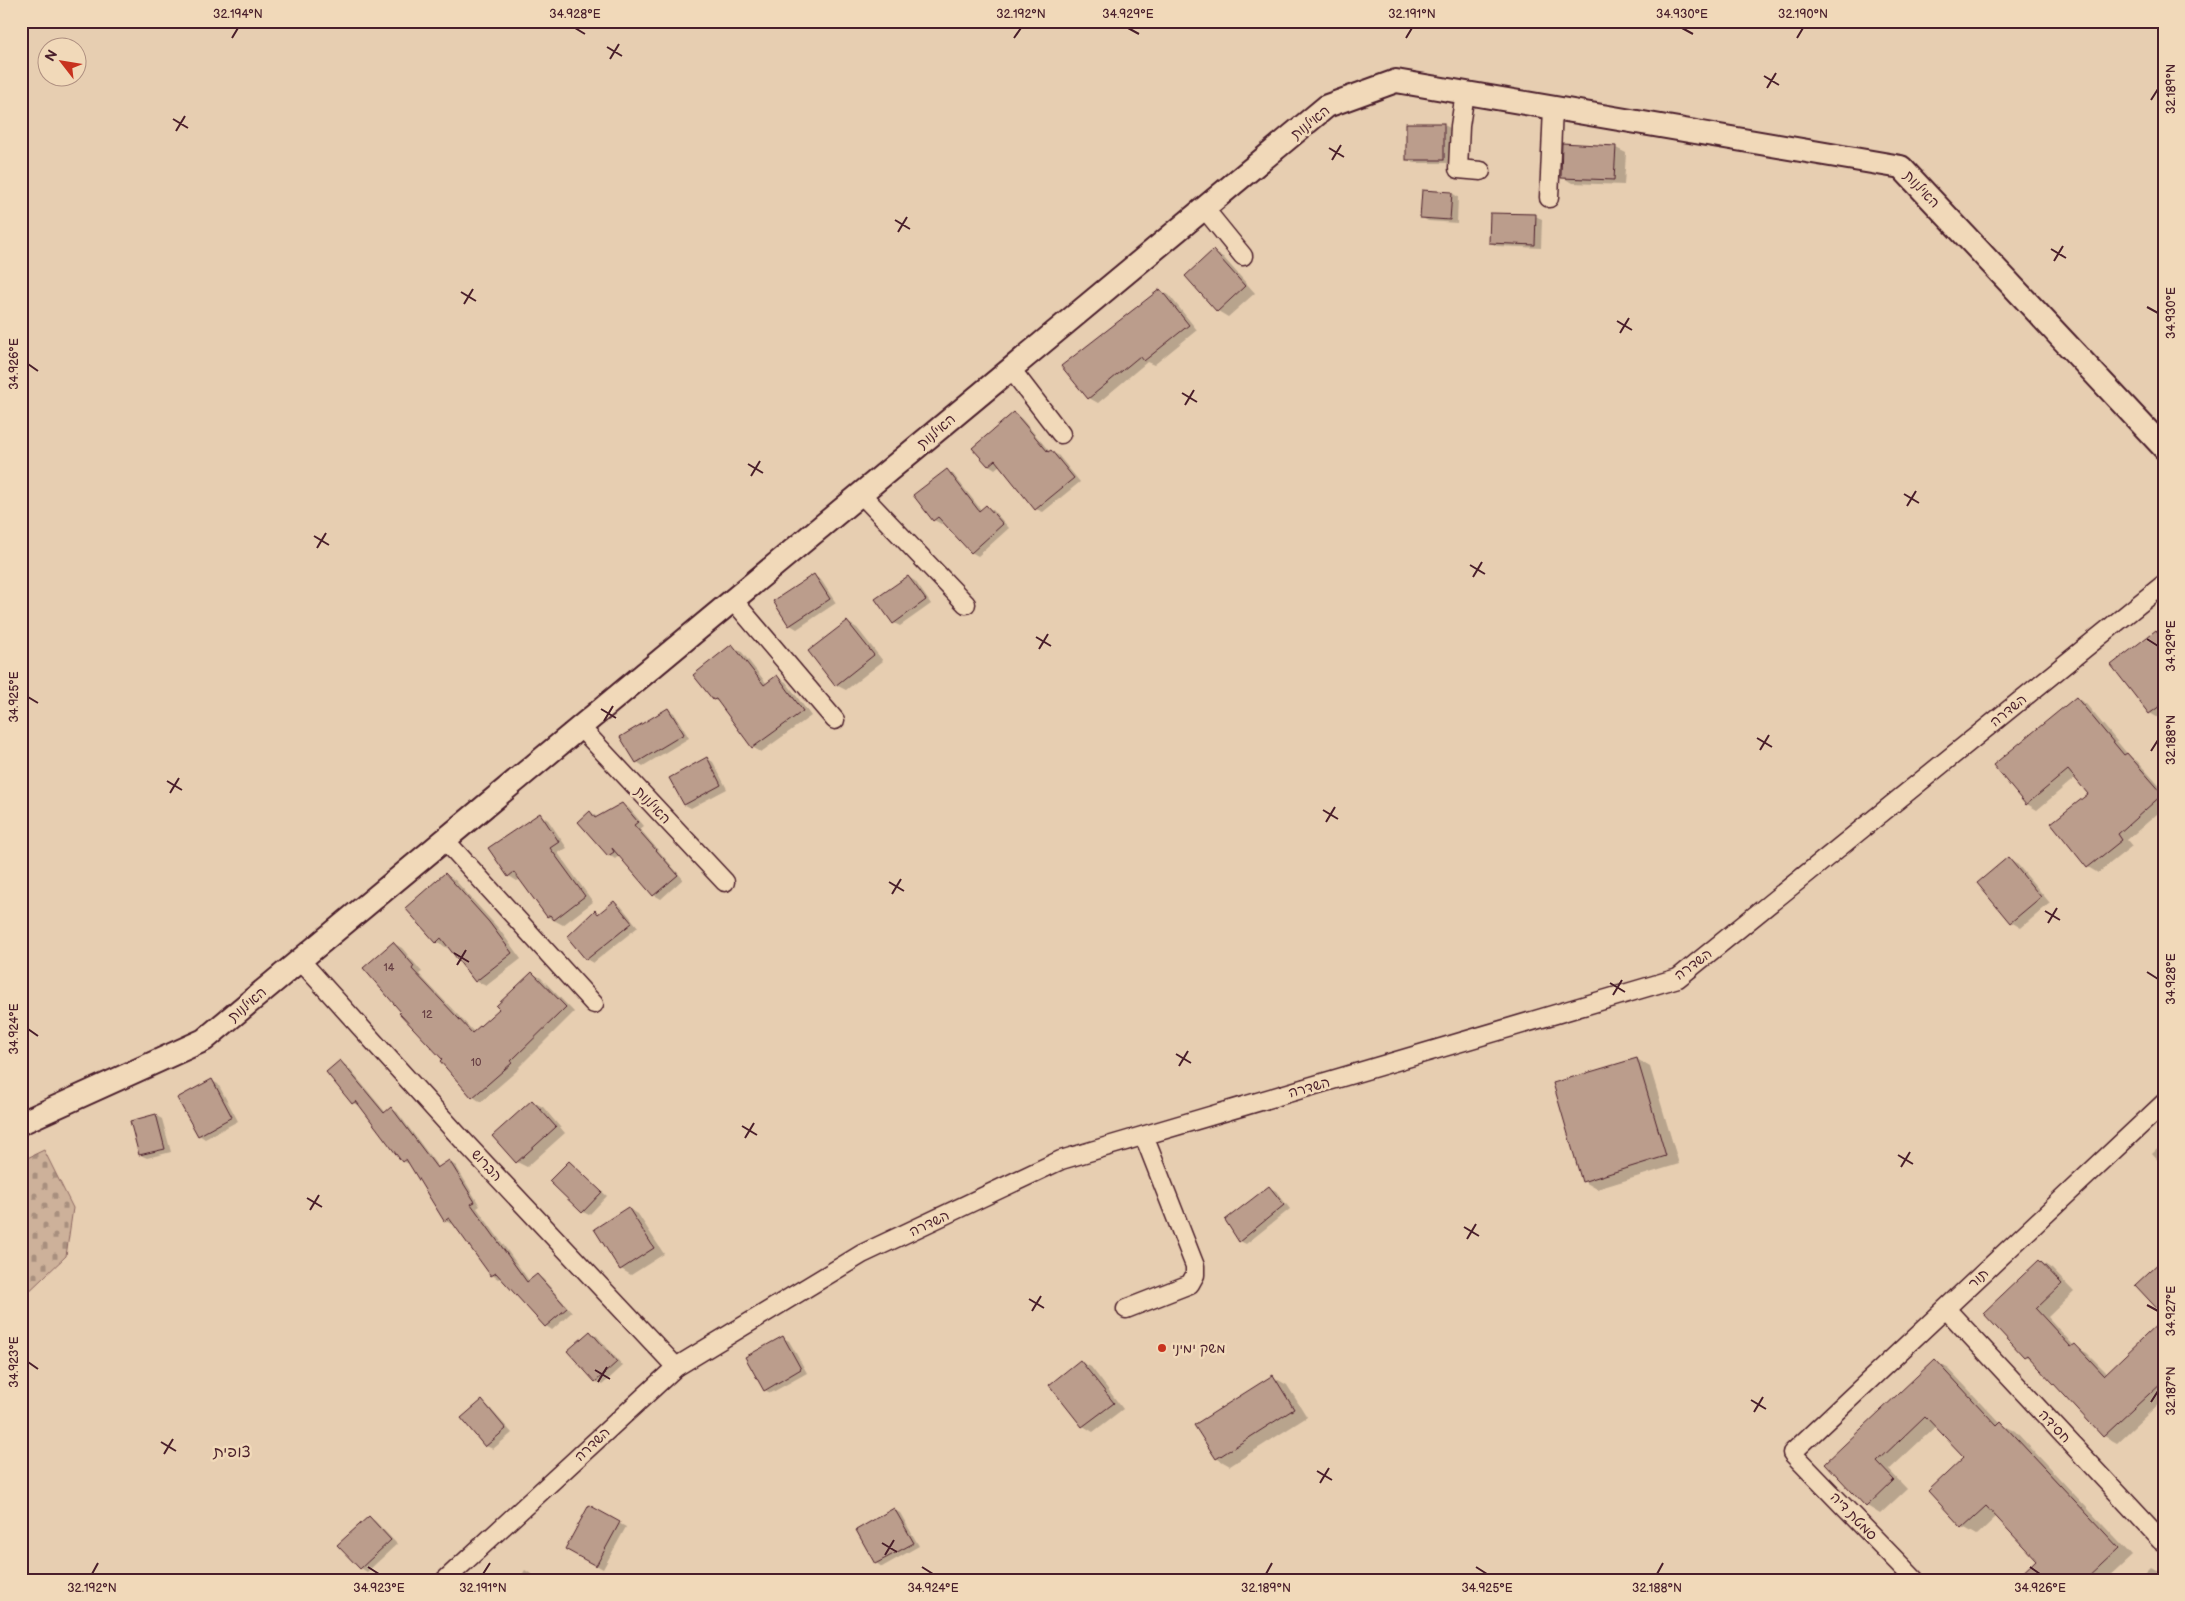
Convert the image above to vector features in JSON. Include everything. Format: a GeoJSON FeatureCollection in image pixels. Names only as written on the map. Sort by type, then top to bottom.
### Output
{"type":"FeatureCollection","features":[{"type":"Feature","properties":{"kind":"street","name":"האילנות"},"geometry":{"type":"LineString","coordinates":[[21,1123],[204,1040],[1327,106],[1396,81],[1901,167],[2164,448]]}},
{"type":"Feature","properties":{"kind":"street"},"geometry":{"type":"LineString","coordinates":[[1465,93],[1460,126],[1458,169],[1481,170]]}},
{"type":"Feature","properties":{"kind":"street"},"geometry":{"type":"LineString","coordinates":[[1548,198],[1553,108]]}},
{"type":"Feature","properties":{"kind":"street"},"geometry":{"type":"LineString","coordinates":[[1204,208],[1243,256]]}},
{"type":"Feature","properties":{"kind":"street"},"geometry":{"type":"LineString","coordinates":[[1011,369],[1061,434]]}},
{"type":"Feature","properties":{"kind":"street"},"geometry":{"type":"LineString","coordinates":[[860,494],[966,604]]}},
{"type":"Feature","properties":{"kind":"street","name":"השדרה"},"geometry":{"type":"LineString","coordinates":[[446,1580],[676,1367],[862,1254],[1061,1160],[1678,978],[2164,584]]}},
{"type":"Feature","properties":{"kind":"street"},"geometry":{"type":"LineString","coordinates":[[733,600],[835,720]]}},
{"type":"Feature","properties":{"kind":"street","name":"האילנות"},"geometry":{"type":"LineString","coordinates":[[580,728],[726,882]]}},
{"type":"Feature","properties":{"kind":"street"},"geometry":{"type":"LineString","coordinates":[[445,840],[594,1004]]}},
{"type":"Feature","properties":{"kind":"street","name":"הברוש"},"geometry":{"type":"LineString","coordinates":[[300,960],[457,1134],[676,1367]]}},
{"type":"Feature","properties":{"kind":"street","name":"תור"},"geometry":{"type":"LineString","coordinates":[[1792,1453],[2164,1103]]}},
{"type":"Feature","properties":{"kind":"street"},"geometry":{"type":"LineString","coordinates":[[1126,1309],[1190,1284],[1195,1275],[1195,1266],[1144,1136]]}},
{"type":"Feature","properties":{"kind":"street","name":"חסידה"},"geometry":{"type":"LineString","coordinates":[[1946,1309],[2164,1543]]}},
{"type":"Feature","properties":{"kind":"street","name":"סמטת דיה"},"geometry":{"type":"LineString","coordinates":[[1792,1453],[1915,1580]]}},
{"type":"Feature","properties":{"kind":"green space"},"geometry":{"type":"Polygon","coordinates":[[[44,1150],[73,1208],[66,1256],[21,1299],[21,1161],[44,1150]]]}},
{"type":"Feature","properties":{"kind":"building"},"geometry":{"type":"Polygon","coordinates":[[[1406,123],[1444,123],[1444,160],[1406,160],[1406,123]]]}},
{"type":"Feature","properties":{"kind":"building"},"geometry":{"type":"Polygon","coordinates":[[[1562,143],[1616,146],[1614,180],[1561,178],[1562,143]]]}},
{"type":"Feature","properties":{"kind":"building"},"geometry":{"type":"Polygon","coordinates":[[[1422,190],[1452,192],[1450,220],[1420,218],[1422,190]]]}},
{"type":"Feature","properties":{"kind":"building"},"geometry":{"type":"Polygon","coordinates":[[[1490,213],[1536,214],[1535,245],[1489,243],[1490,213]]]}},
{"type":"Feature","properties":{"kind":"building"},"geometry":{"type":"Polygon","coordinates":[[[1213,250],[1245,286],[1217,312],[1185,276],[1213,250]]]}},
{"type":"Feature","properties":{"kind":"building"},"geometry":{"type":"Polygon","coordinates":[[[1160,289],[1189,325],[1144,361],[1140,356],[1088,399],[1061,366],[1160,289]]]}},
{"type":"Feature","properties":{"kind":"building"},"geometry":{"type":"Polygon","coordinates":[[[1014,412],[1048,452],[1051,450],[1074,478],[1035,510],[995,460],[988,466],[972,448],[1014,412]]]}},
{"type":"Feature","properties":{"kind":"building"},"geometry":{"type":"Polygon","coordinates":[[[947,469],[979,511],[986,505],[1003,524],[971,553],[938,517],[933,521],[913,495],[947,469]]]}},
{"type":"Feature","properties":{"kind":"building"},"geometry":{"type":"Polygon","coordinates":[[[814,574],[830,599],[789,626],[773,601],[814,574]]]}},
{"type":"Feature","properties":{"kind":"building"},"geometry":{"type":"Polygon","coordinates":[[[908,576],[926,600],[893,624],[875,599],[908,576]]]}},
{"type":"Feature","properties":{"kind":"building"},"geometry":{"type":"Polygon","coordinates":[[[847,621],[874,655],[835,686],[808,651],[847,621]]]}},
{"type":"Feature","properties":{"kind":"building"},"geometry":{"type":"Polygon","coordinates":[[[2156,630],[2164,640],[2164,703],[2149,714],[2111,665],[2156,630]]]}},
{"type":"Feature","properties":{"kind":"building"},"geometry":{"type":"Polygon","coordinates":[[[732,644],[764,685],[777,675],[803,711],[752,748],[716,699],[713,700],[693,675],[732,644]]]}},
{"type":"Feature","properties":{"kind":"building"},"geometry":{"type":"Polygon","coordinates":[[[2076,697],[2124,755],[2127,753],[2163,794],[2118,834],[2122,840],[2087,868],[2051,823],[2088,794],[2068,770],[2026,805],[1993,765],[2076,697]]]}},
{"type":"Feature","properties":{"kind":"building"},"geometry":{"type":"Polygon","coordinates":[[[668,708],[684,734],[636,763],[620,737],[668,708]]]}},
{"type":"Feature","properties":{"kind":"building"},"geometry":{"type":"Polygon","coordinates":[[[707,757],[721,785],[684,805],[669,778],[707,757]]]}},
{"type":"Feature","properties":{"kind":"building"},"geometry":{"type":"Polygon","coordinates":[[[622,803],[638,822],[634,825],[678,875],[653,896],[612,848],[614,852],[608,856],[578,822],[590,811],[595,818],[622,803]]]}},
{"type":"Feature","properties":{"kind":"building"},"geometry":{"type":"Polygon","coordinates":[[[540,813],[559,842],[550,848],[585,896],[554,920],[550,915],[547,917],[514,872],[508,877],[488,848],[540,813]]]}},
{"type":"Feature","properties":{"kind":"building"},"geometry":{"type":"Polygon","coordinates":[[[2008,857],[2041,897],[2010,923],[1977,883],[2008,857]]]}},
{"type":"Feature","properties":{"kind":"building"},"geometry":{"type":"Polygon","coordinates":[[[445,873],[489,922],[512,953],[475,982],[441,938],[436,943],[405,908],[445,873]]]}},
{"type":"Feature","properties":{"kind":"building"},"geometry":{"type":"Polygon","coordinates":[[[614,901],[632,923],[586,960],[567,937],[595,910],[598,914],[614,901]]]}},
{"type":"Feature","properties":{"kind":"building"},"geometry":{"type":"Polygon","coordinates":[[[393,942],[414,966],[412,969],[472,1033],[499,1009],[496,1006],[532,972],[566,1007],[511,1061],[512,1063],[472,1098],[440,1061],[442,1059],[399,1013],[401,1012],[363,968],[393,942]]]}},
{"type":"Feature","properties":{"kind":"building"},"geometry":{"type":"Polygon","coordinates":[[[1637,1058],[1666,1156],[1582,1182],[1553,1083],[1637,1058]]]}},
{"type":"Feature","properties":{"kind":"building"},"geometry":{"type":"Polygon","coordinates":[[[340,1060],[384,1113],[391,1107],[437,1168],[449,1160],[475,1202],[471,1204],[527,1282],[537,1274],[567,1308],[545,1327],[496,1273],[491,1276],[449,1218],[444,1221],[406,1159],[402,1162],[356,1101],[352,1104],[326,1072],[340,1060]]]}},
{"type":"Feature","properties":{"kind":"building"},"geometry":{"type":"Polygon","coordinates":[[[212,1079],[232,1117],[198,1136],[177,1098],[212,1079]]]}},
{"type":"Feature","properties":{"kind":"building"},"geometry":{"type":"Polygon","coordinates":[[[532,1100],[556,1127],[516,1163],[492,1136],[532,1100]]]}},
{"type":"Feature","properties":{"kind":"building"},"geometry":{"type":"Polygon","coordinates":[[[156,1114],[165,1149],[139,1155],[130,1121],[156,1114]]]}},
{"type":"Feature","properties":{"kind":"building"},"geometry":{"type":"Polygon","coordinates":[[[569,1161],[602,1192],[582,1213],[549,1181],[569,1161]]]}},
{"type":"Feature","properties":{"kind":"building"},"geometry":{"type":"Polygon","coordinates":[[[1269,1186],[1284,1205],[1239,1242],[1225,1220],[1269,1186]]]}},
{"type":"Feature","properties":{"kind":"building"},"geometry":{"type":"Polygon","coordinates":[[[628,1207],[654,1248],[620,1270],[594,1229],[628,1207]]]}},
{"type":"Feature","properties":{"kind":"building"},"geometry":{"type":"Polygon","coordinates":[[[2164,1258],[2164,1316],[2135,1285],[2164,1258]]]}},
{"type":"Feature","properties":{"kind":"building"},"geometry":{"type":"Polygon","coordinates":[[[2039,1260],[2062,1284],[2036,1309],[2071,1347],[2075,1344],[2104,1375],[2164,1318],[2164,1380],[2103,1437],[2027,1355],[2024,1357],[1983,1313],[2039,1260]]]}},
{"type":"Feature","properties":{"kind":"building"},"geometry":{"type":"Polygon","coordinates":[[[590,1331],[617,1362],[595,1382],[567,1351],[590,1331]]]}},
{"type":"Feature","properties":{"kind":"building"},"geometry":{"type":"Polygon","coordinates":[[[783,1336],[801,1369],[764,1391],[745,1357],[783,1336]]]}},
{"type":"Feature","properties":{"kind":"building"},"geometry":{"type":"Polygon","coordinates":[[[1935,1359],[1997,1426],[2001,1422],[2119,1548],[2085,1580],[2015,1580],[2036,1560],[1986,1506],[1962,1528],[1928,1491],[1964,1457],[1925,1416],[1877,1462],[1894,1480],[1866,1507],[1825,1463],[1935,1359]]]}},
{"type":"Feature","properties":{"kind":"building"},"geometry":{"type":"Polygon","coordinates":[[[1080,1360],[1114,1403],[1082,1427],[1049,1385],[1080,1360]]]}},
{"type":"Feature","properties":{"kind":"building"},"geometry":{"type":"Polygon","coordinates":[[[1273,1375],[1294,1409],[1216,1459],[1194,1425],[1273,1375]]]}},
{"type":"Feature","properties":{"kind":"building"},"geometry":{"type":"Polygon","coordinates":[[[482,1400],[506,1429],[485,1447],[461,1418],[482,1400]]]}},
{"type":"Feature","properties":{"kind":"building"},"geometry":{"type":"Polygon","coordinates":[[[589,1505],[620,1522],[596,1566],[565,1549],[589,1505]]]}},
{"type":"Feature","properties":{"kind":"building"},"geometry":{"type":"Polygon","coordinates":[[[894,1508],[914,1543],[875,1564],[856,1530],[894,1508]]]}},
{"type":"Feature","properties":{"kind":"building"},"geometry":{"type":"Polygon","coordinates":[[[369,1516],[391,1540],[360,1569],[337,1545],[369,1516]]]}},
{"type":"Feature","properties":{"kind":"place","name":"משק ימיני"},"geometry":{"type":"Point","coordinates":[1162,1348]}},
{"type":"Feature","properties":{"kind":"district","name":"צופית"},"geometry":{"type":"Point","coordinates":[232,1451]}}]}
